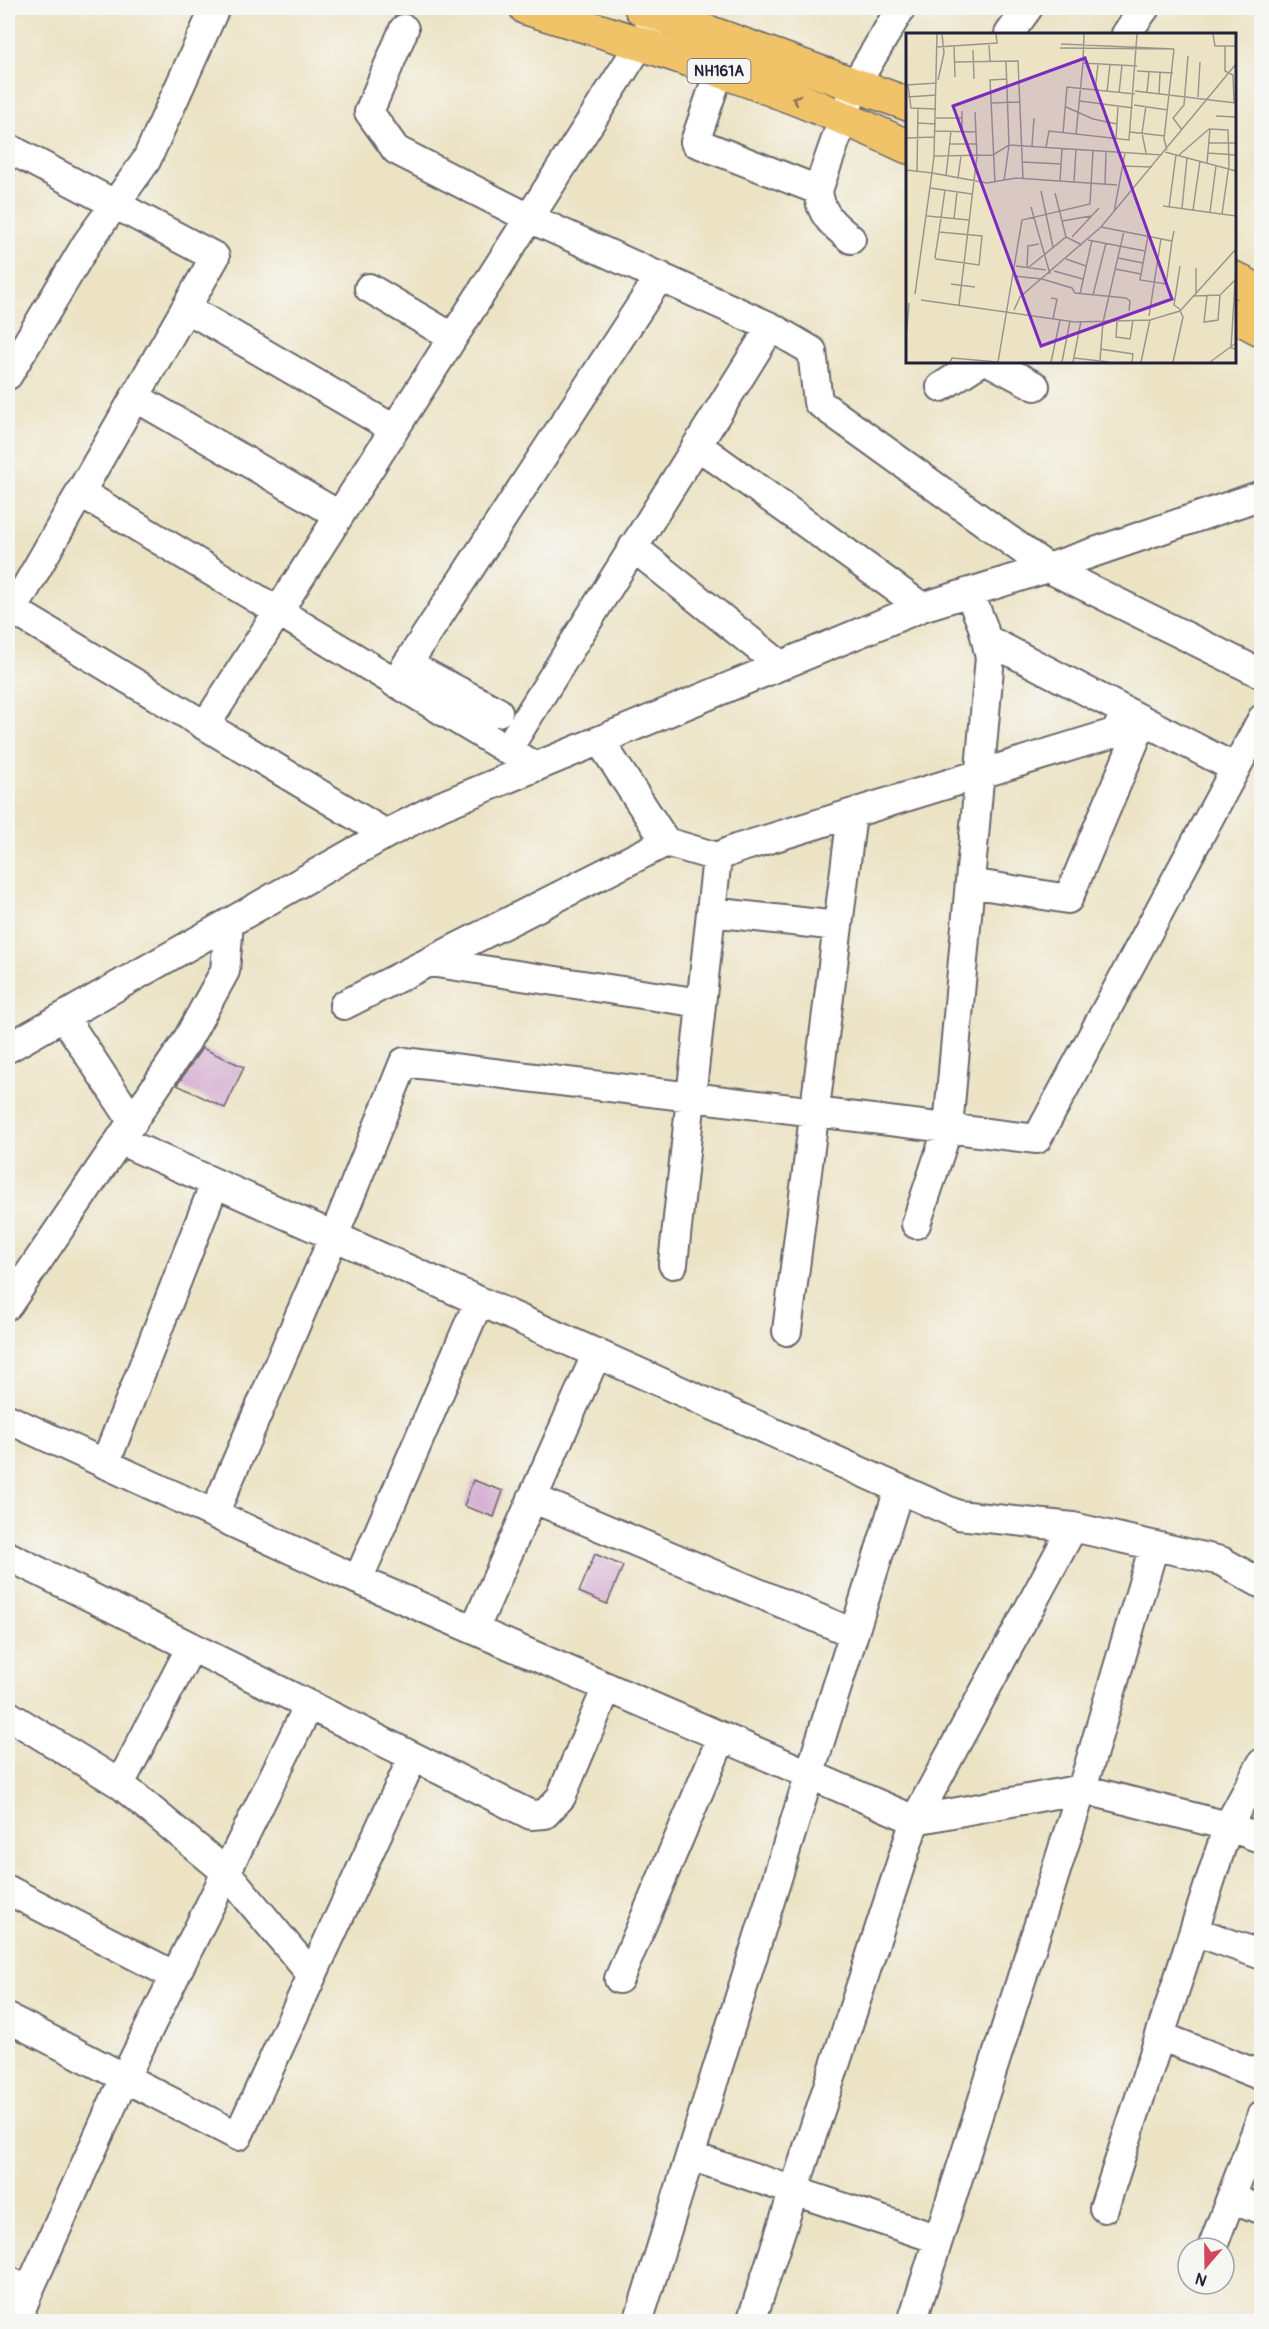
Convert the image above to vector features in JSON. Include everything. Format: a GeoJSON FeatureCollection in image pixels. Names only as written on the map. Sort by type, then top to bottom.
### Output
{"type":"FeatureCollection","features":[{"type":"Feature","properties":{"kind":"highway","name":"NH161A"},"geometry":{"type":"LineString","coordinates":[[526,8],[641,43],[844,117],[906,146]]}},
{"type":"Feature","properties":{"kind":"highway","name":"NH161A"},"geometry":{"type":"LineString","coordinates":[[654,10],[906,103]]}},
{"type":"Feature","properties":{"kind":"highway"},"geometry":{"type":"LineString","coordinates":[[1236,279],[1262,293]]}},
{"type":"Feature","properties":{"kind":"highway"},"geometry":{"type":"LineString","coordinates":[[1236,316],[1262,330]]}},
{"type":"Feature","properties":{"kind":"street"},"geometry":{"type":"LineString","coordinates":[[8,375],[87,243],[146,160],[215,8]]}},
{"type":"Feature","properties":{"kind":"street"},"geometry":{"type":"LineString","coordinates":[[850,239],[828,220],[819,203],[818,190],[855,85],[901,8]]}},
{"type":"Feature","properties":{"kind":"street"},"geometry":{"type":"LineString","coordinates":[[1010,33],[1028,8]]}},
{"type":"Feature","properties":{"kind":"street"},"geometry":{"type":"LineString","coordinates":[[1127,33],[1145,8]]}},
{"type":"Feature","properties":{"kind":"street"},"geometry":{"type":"LineString","coordinates":[[205,726],[641,43],[654,10]]}},
{"type":"Feature","properties":{"kind":"street"},"geometry":{"type":"LineString","coordinates":[[404,29],[369,111],[396,150],[529,218],[771,327],[812,351],[818,402],[1048,568],[1262,674]]}},
{"type":"Feature","properties":{"kind":"street"},"geometry":{"type":"LineString","coordinates":[[730,40],[694,142],[818,190]]}},
{"type":"Feature","properties":{"kind":"street"},"geometry":{"type":"LineString","coordinates":[[8,148],[113,206],[215,257],[80,492],[10,608],[386,834]]}},
{"type":"Feature","properties":{"kind":"street"},"geometry":{"type":"LineString","coordinates":[[401,674],[660,276]]}},
{"type":"Feature","properties":{"kind":"street"},"geometry":{"type":"LineString","coordinates":[[369,288],[453,337]]}},
{"type":"Feature","properties":{"kind":"street"},"geometry":{"type":"LineString","coordinates":[[186,308],[394,429]]}},
{"type":"Feature","properties":{"kind":"street"},"geometry":{"type":"LineString","coordinates":[[507,750],[771,327]]}},
{"type":"Feature","properties":{"kind":"street"},"geometry":{"type":"LineString","coordinates":[[941,387],[978,363]]}},
{"type":"Feature","properties":{"kind":"street"},"geometry":{"type":"LineString","coordinates":[[992,363],[1035,386]]}},
{"type":"Feature","properties":{"kind":"street"},"geometry":{"type":"LineString","coordinates":[[135,397],[339,515]]}},
{"type":"Feature","properties":{"kind":"street"},"geometry":{"type":"LineString","coordinates":[[697,444],[922,607]]}},
{"type":"Feature","properties":{"kind":"street"},"geometry":{"type":"LineString","coordinates":[[80,492],[277,613],[401,674],[498,712]]}},
{"type":"Feature","properties":{"kind":"street"},"geometry":{"type":"LineString","coordinates":[[8,1048],[386,834],[441,806],[922,607],[1048,568],[1262,495]]}},
{"type":"Feature","properties":{"kind":"street"},"geometry":{"type":"LineString","coordinates":[[633,547],[780,665]]}},
{"type":"Feature","properties":{"kind":"street"},"geometry":{"type":"LineString","coordinates":[[916,1224],[948,1128],[990,657],[969,592]]}},
{"type":"Feature","properties":{"kind":"street"},"geometry":{"type":"LineString","coordinates":[[986,639],[1235,768]]}},
{"type":"Feature","properties":{"kind":"street"},"geometry":{"type":"LineString","coordinates":[[401,674],[507,750],[536,767]]}},
{"type":"Feature","properties":{"kind":"street"},"geometry":{"type":"LineString","coordinates":[[600,741],[666,842],[717,857],[1114,733],[1136,717]]}},
{"type":"Feature","properties":{"kind":"street"},"geometry":{"type":"LineString","coordinates":[[970,883],[1068,899],[1136,717]]}},
{"type":"Feature","properties":{"kind":"street"},"geometry":{"type":"LineString","coordinates":[[214,1514],[334,1236],[404,1062],[1037,1138],[1262,719]]}},
{"type":"Feature","properties":{"kind":"street"},"geometry":{"type":"LineString","coordinates":[[787,1331],[852,814]]}},
{"type":"Feature","properties":{"kind":"street"},"geometry":{"type":"LineString","coordinates":[[344,1005],[666,842]]}},
{"type":"Feature","properties":{"kind":"street"},"geometry":{"type":"LineString","coordinates":[[673,1264],[717,857]]}},
{"type":"Feature","properties":{"kind":"street"},"geometry":{"type":"LineString","coordinates":[[711,912],[838,926]]}},
{"type":"Feature","properties":{"kind":"street"},"geometry":{"type":"LineString","coordinates":[[11,1293],[127,1131],[186,1042],[225,971],[229,923]]}},
{"type":"Feature","properties":{"kind":"street"},"geometry":{"type":"LineString","coordinates":[[430,962],[701,1003]]}},
{"type":"Feature","properties":{"kind":"street"},"geometry":{"type":"LineString","coordinates":[[63,1017],[127,1131],[215,1183],[958,1515],[1073,1527],[1221,1560],[1262,1584]]}},
{"type":"Feature","properties":{"kind":"street"},"geometry":{"type":"LineString","coordinates":[[105,1464],[215,1183]]}},
{"type":"Feature","properties":{"kind":"street"},"geometry":{"type":"LineString","coordinates":[[358,1580],[479,1301]]}},
{"type":"Feature","properties":{"kind":"street"},"geometry":{"type":"LineString","coordinates":[[474,1630],[597,1353]]}},
{"type":"Feature","properties":{"kind":"street"},"geometry":{"type":"LineString","coordinates":[[8,1419],[358,1580],[915,1820],[1082,1789],[1228,1826],[1262,1839]]}},
{"type":"Feature","properties":{"kind":"street"},"geometry":{"type":"LineString","coordinates":[[638,2322],[899,1489]]}},
{"type":"Feature","properties":{"kind":"street"},"geometry":{"type":"LineString","coordinates":[[532,1498],[853,1634]]}},
{"type":"Feature","properties":{"kind":"street"},"geometry":{"type":"LineString","coordinates":[[751,2322],[915,1820],[1073,1527]]}},
{"type":"Feature","properties":{"kind":"street"},"geometry":{"type":"LineString","coordinates":[[912,2322],[1082,1789],[1154,1546]]}},
{"type":"Feature","properties":{"kind":"street"},"geometry":{"type":"LineString","coordinates":[[8,1556],[531,1815],[545,1814],[561,1797],[607,1687]]}},
{"type":"Feature","properties":{"kind":"street"},"geometry":{"type":"LineString","coordinates":[[120,1784],[191,1647]]}},
{"type":"Feature","properties":{"kind":"street"},"geometry":{"type":"LineString","coordinates":[[16,2322],[18,2285],[124,2079],[309,1705]]}},
{"type":"Feature","properties":{"kind":"street"},"geometry":{"type":"LineString","coordinates":[[8,1715],[120,1784],[226,1872],[311,1974]]}},
{"type":"Feature","properties":{"kind":"street"},"geometry":{"type":"LineString","coordinates":[[619,1979],[722,1737]]}},
{"type":"Feature","properties":{"kind":"street"},"geometry":{"type":"LineString","coordinates":[[8,2020],[238,2136],[413,1757]]}},
{"type":"Feature","properties":{"kind":"street"},"geometry":{"type":"LineString","coordinates":[[1104,2208],[1228,1826],[1262,1763]]}},
{"type":"Feature","properties":{"kind":"street"},"geometry":{"type":"LineString","coordinates":[[8,1890],[175,1976]]}},
{"type":"Feature","properties":{"kind":"street"},"geometry":{"type":"LineString","coordinates":[[1194,1931],[1262,1955]]}},
{"type":"Feature","properties":{"kind":"street"},"geometry":{"type":"LineString","coordinates":[[1160,2036],[1262,2076]]}},
{"type":"Feature","properties":{"kind":"street"},"geometry":{"type":"LineString","coordinates":[[1217,2236],[1262,2116]]}},
{"type":"Feature","properties":{"kind":"street"},"geometry":{"type":"LineString","coordinates":[[690,2156],[938,2239]]}},
{"type":"Feature","properties":{"kind":"street"},"geometry":{"type":"LineString","coordinates":[[1231,2198],[1262,2210]]}},
{"type":"Feature","properties":{"kind":"building"},"geometry":{"type":"Polygon","coordinates":[[[202,1048],[244,1067],[225,1108],[177,1085],[202,1048]]]}},
{"type":"Feature","properties":{"kind":"building"},"geometry":{"type":"Polygon","coordinates":[[[473,1480],[503,1491],[494,1517],[464,1506],[473,1480]]]}},
{"type":"Feature","properties":{"kind":"building"},"geometry":{"type":"Polygon","coordinates":[[[595,1554],[623,1566],[607,1604],[579,1592],[595,1554]]]}}]}
